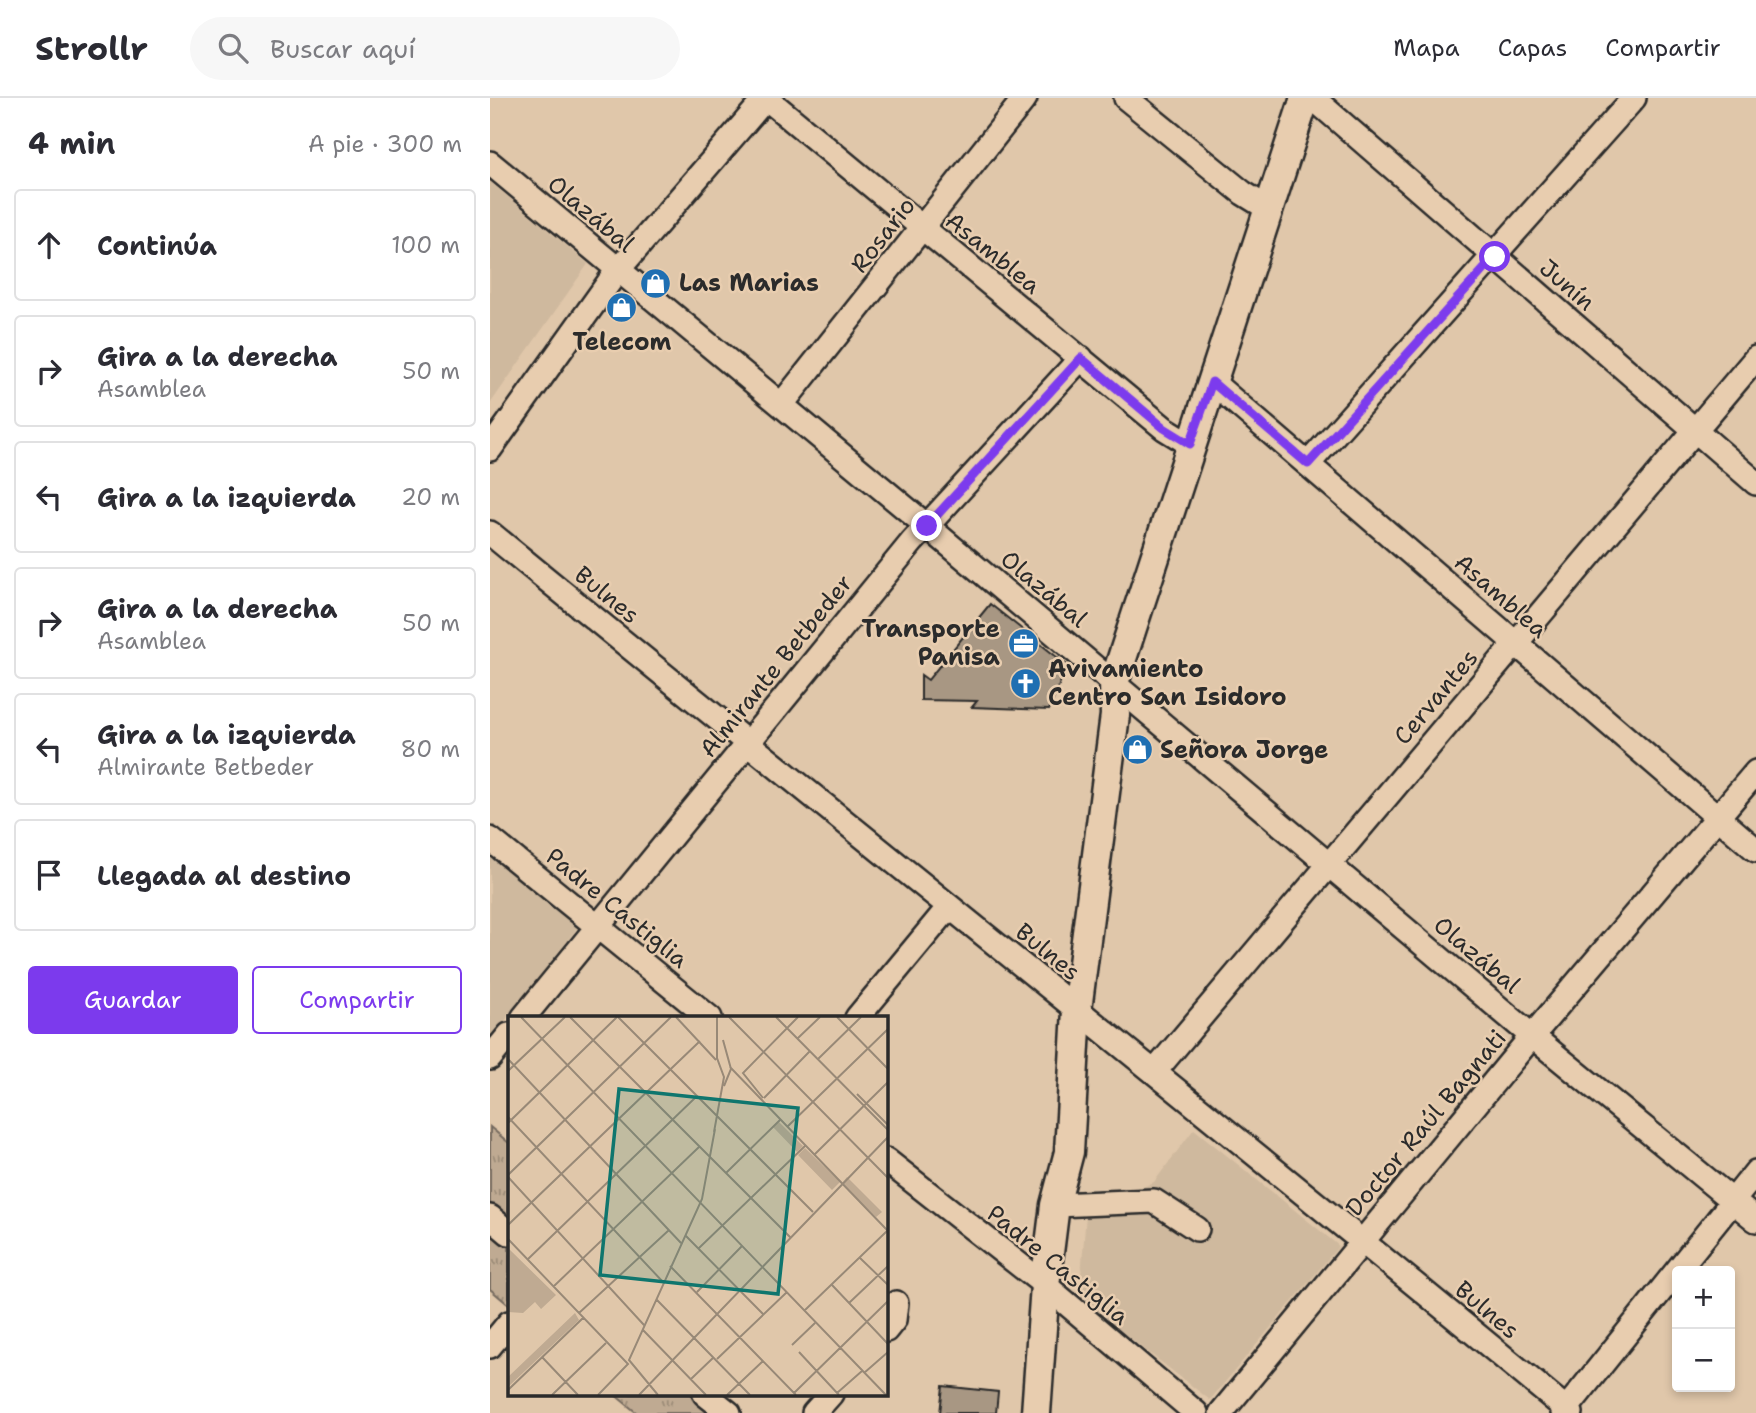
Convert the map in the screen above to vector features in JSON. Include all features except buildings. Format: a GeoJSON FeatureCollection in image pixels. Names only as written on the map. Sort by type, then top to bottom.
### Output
{"type":"FeatureCollection","features":[{"type":"Feature","properties":{"kind":"main road"},"geometry":{"type":"LineString","coordinates":[[1036,1413],[1045,1285],[1055,1205],[1069,1152],[1068,1002],[1115,715],[1114,682],[1305,98]]}},
{"type":"Feature","properties":{"kind":"street","name":"Asamblea"},"geometry":{"type":"LineString","coordinates":[[766,98],[1164,428],[1190,444]]}},
{"type":"Feature","properties":{"kind":"street"},"geometry":{"type":"LineString","coordinates":[[490,449],[617,271],[766,98]]}},
{"type":"Feature","properties":{"kind":"street","name":"Rosario"},"geometry":{"type":"LineString","coordinates":[[782,404],[1025,98]]}},
{"type":"Feature","properties":{"kind":"street"},"geometry":{"type":"LineString","coordinates":[[1126,98],[1243,193],[1269,209]]}},
{"type":"Feature","properties":{"kind":"street","name":"Junín"},"geometry":{"type":"LineString","coordinates":[[1313,98],[1756,483]]}},
{"type":"Feature","properties":{"kind":"street"},"geometry":{"type":"LineString","coordinates":[[1308,464],[1634,98]]}},
{"type":"Feature","properties":{"kind":"street","name":"Olazábal"},"geometry":{"type":"LineString","coordinates":[[490,163],[1114,682],[1532,1036],[1756,1220]]}},
{"type":"Feature","properties":{"kind":"street","name":"Almirante Betbeder"},"geometry":{"type":"LineString","coordinates":[[524,1016],[927,526],[1081,358]]}},
{"type":"Feature","properties":{"kind":"street","name":"Cervantes"},"geometry":{"type":"LineString","coordinates":[[1156,1070],[1756,358]]}},
{"type":"Feature","properties":{"kind":"street","name":"Asamblea"},"geometry":{"type":"LineString","coordinates":[[1212,382],[1756,850]]}},
{"type":"Feature","properties":{"kind":"street","name":"Bulnes"},"geometry":{"type":"LineString","coordinates":[[490,533],[949,907],[1156,1070],[1566,1412]]}},
{"type":"Feature","properties":{"kind":"street","name":"Doctor Raúl Bagnati"},"geometry":{"type":"LineString","coordinates":[[1220,1413],[1532,1036],[1756,772]]}},
{"type":"Feature","properties":{"kind":"street","name":"Padre Castiglia"},"geometry":{"type":"LineString","coordinates":[[490,839],[709,1016]]}},
{"type":"Feature","properties":{"kind":"street"},"geometry":{"type":"LineString","coordinates":[[858,1016],[949,907]]}},
{"type":"Feature","properties":{"kind":"street"},"geometry":{"type":"LineString","coordinates":[[490,1058],[508,1035]]}},
{"type":"Feature","properties":{"kind":"street","name":"Padre Castiglia"},"geometry":{"type":"LineString","coordinates":[[887,1161],[1045,1285],[1196,1413]]}},
{"type":"Feature","properties":{"kind":"street"},"geometry":{"type":"LineString","coordinates":[[1566,1412],[1756,1172]]}},
{"type":"Feature","properties":{"kind":"street"},"geometry":{"type":"LineString","coordinates":[[1055,1205],[1154,1201],[1197,1229]]}},
{"type":"Feature","properties":{"kind":"street"},"geometry":{"type":"LineString","coordinates":[[490,1217],[508,1232]]}},
{"type":"Feature","properties":{"kind":"street"},"geometry":{"type":"LineString","coordinates":[[887,1329],[894,1320],[896,1303]]}},
{"type":"Feature","properties":{"kind":"street"},"geometry":{"type":"LineString","coordinates":[[490,1346],[508,1323]]}},
{"type":"Feature","properties":{"kind":"street"},"geometry":{"type":"LineString","coordinates":[[708,1396],[729,1413]]}},
{"type":"Feature","properties":{"kind":"street"},"geometry":{"type":"LineString","coordinates":[[814,1413],[829,1396]]}},
{"type":"Feature","properties":{"kind":"shaded area"},"geometry":{"type":"Polygon","coordinates":[[[490,182],[588,264],[490,404],[490,182]]]}},
{"type":"Feature","properties":{"kind":"shaded area"},"geometry":{"type":"Polygon","coordinates":[[[490,852],[580,924],[490,1040],[490,852]]]}},
{"type":"Feature","properties":{"kind":"shaded area"},"geometry":{"type":"Polygon","coordinates":[[[1194,1129],[1339,1246],[1210,1400],[1094,1310],[1082,1297],[1080,1288],[1086,1214],[1154,1182],[1194,1129]]]}},
{"type":"Feature","properties":{"kind":"green space"},"geometry":{"type":"Polygon","coordinates":[[[490,1127],[508,1142],[508,1218],[490,1203],[490,1127]]]}},
{"type":"Feature","properties":{"kind":"green space"},"geometry":{"type":"Polygon","coordinates":[[[490,1227],[508,1242],[508,1304],[490,1289],[490,1227]]]}},
{"type":"Feature","properties":{"kind":"green space"},"geometry":{"type":"Polygon","coordinates":[[[616,1396],[694,1396],[715,1413],[637,1413],[616,1396]]]}},
{"type":"Feature","properties":{"kind":"place","name":"Las Marias"},"geometry":{"type":"Point","coordinates":[656,283]}},
{"type":"Feature","properties":{"kind":"place","name":"Telecom"},"geometry":{"type":"Point","coordinates":[622,308]}},
{"type":"Feature","properties":{"kind":"place","name":"Transporte Panisa"},"geometry":{"type":"Point","coordinates":[1023,643]}},
{"type":"Feature","properties":{"kind":"place","name":"Avivamiento Centro San Isidoro"},"geometry":{"type":"Point","coordinates":[1025,683]}},
{"type":"Feature","properties":{"kind":"place","name":"Señora Jorge"},"geometry":{"type":"Point","coordinates":[1137,750]}},
{"type":"Feature","properties":{"kind":"route"},"geometry":{"type":"LineString","coordinates":[[927,526],[1081,358],[1164,428],[1190,444],[1212,382],[1308,464],[1495,257]]}}]}
